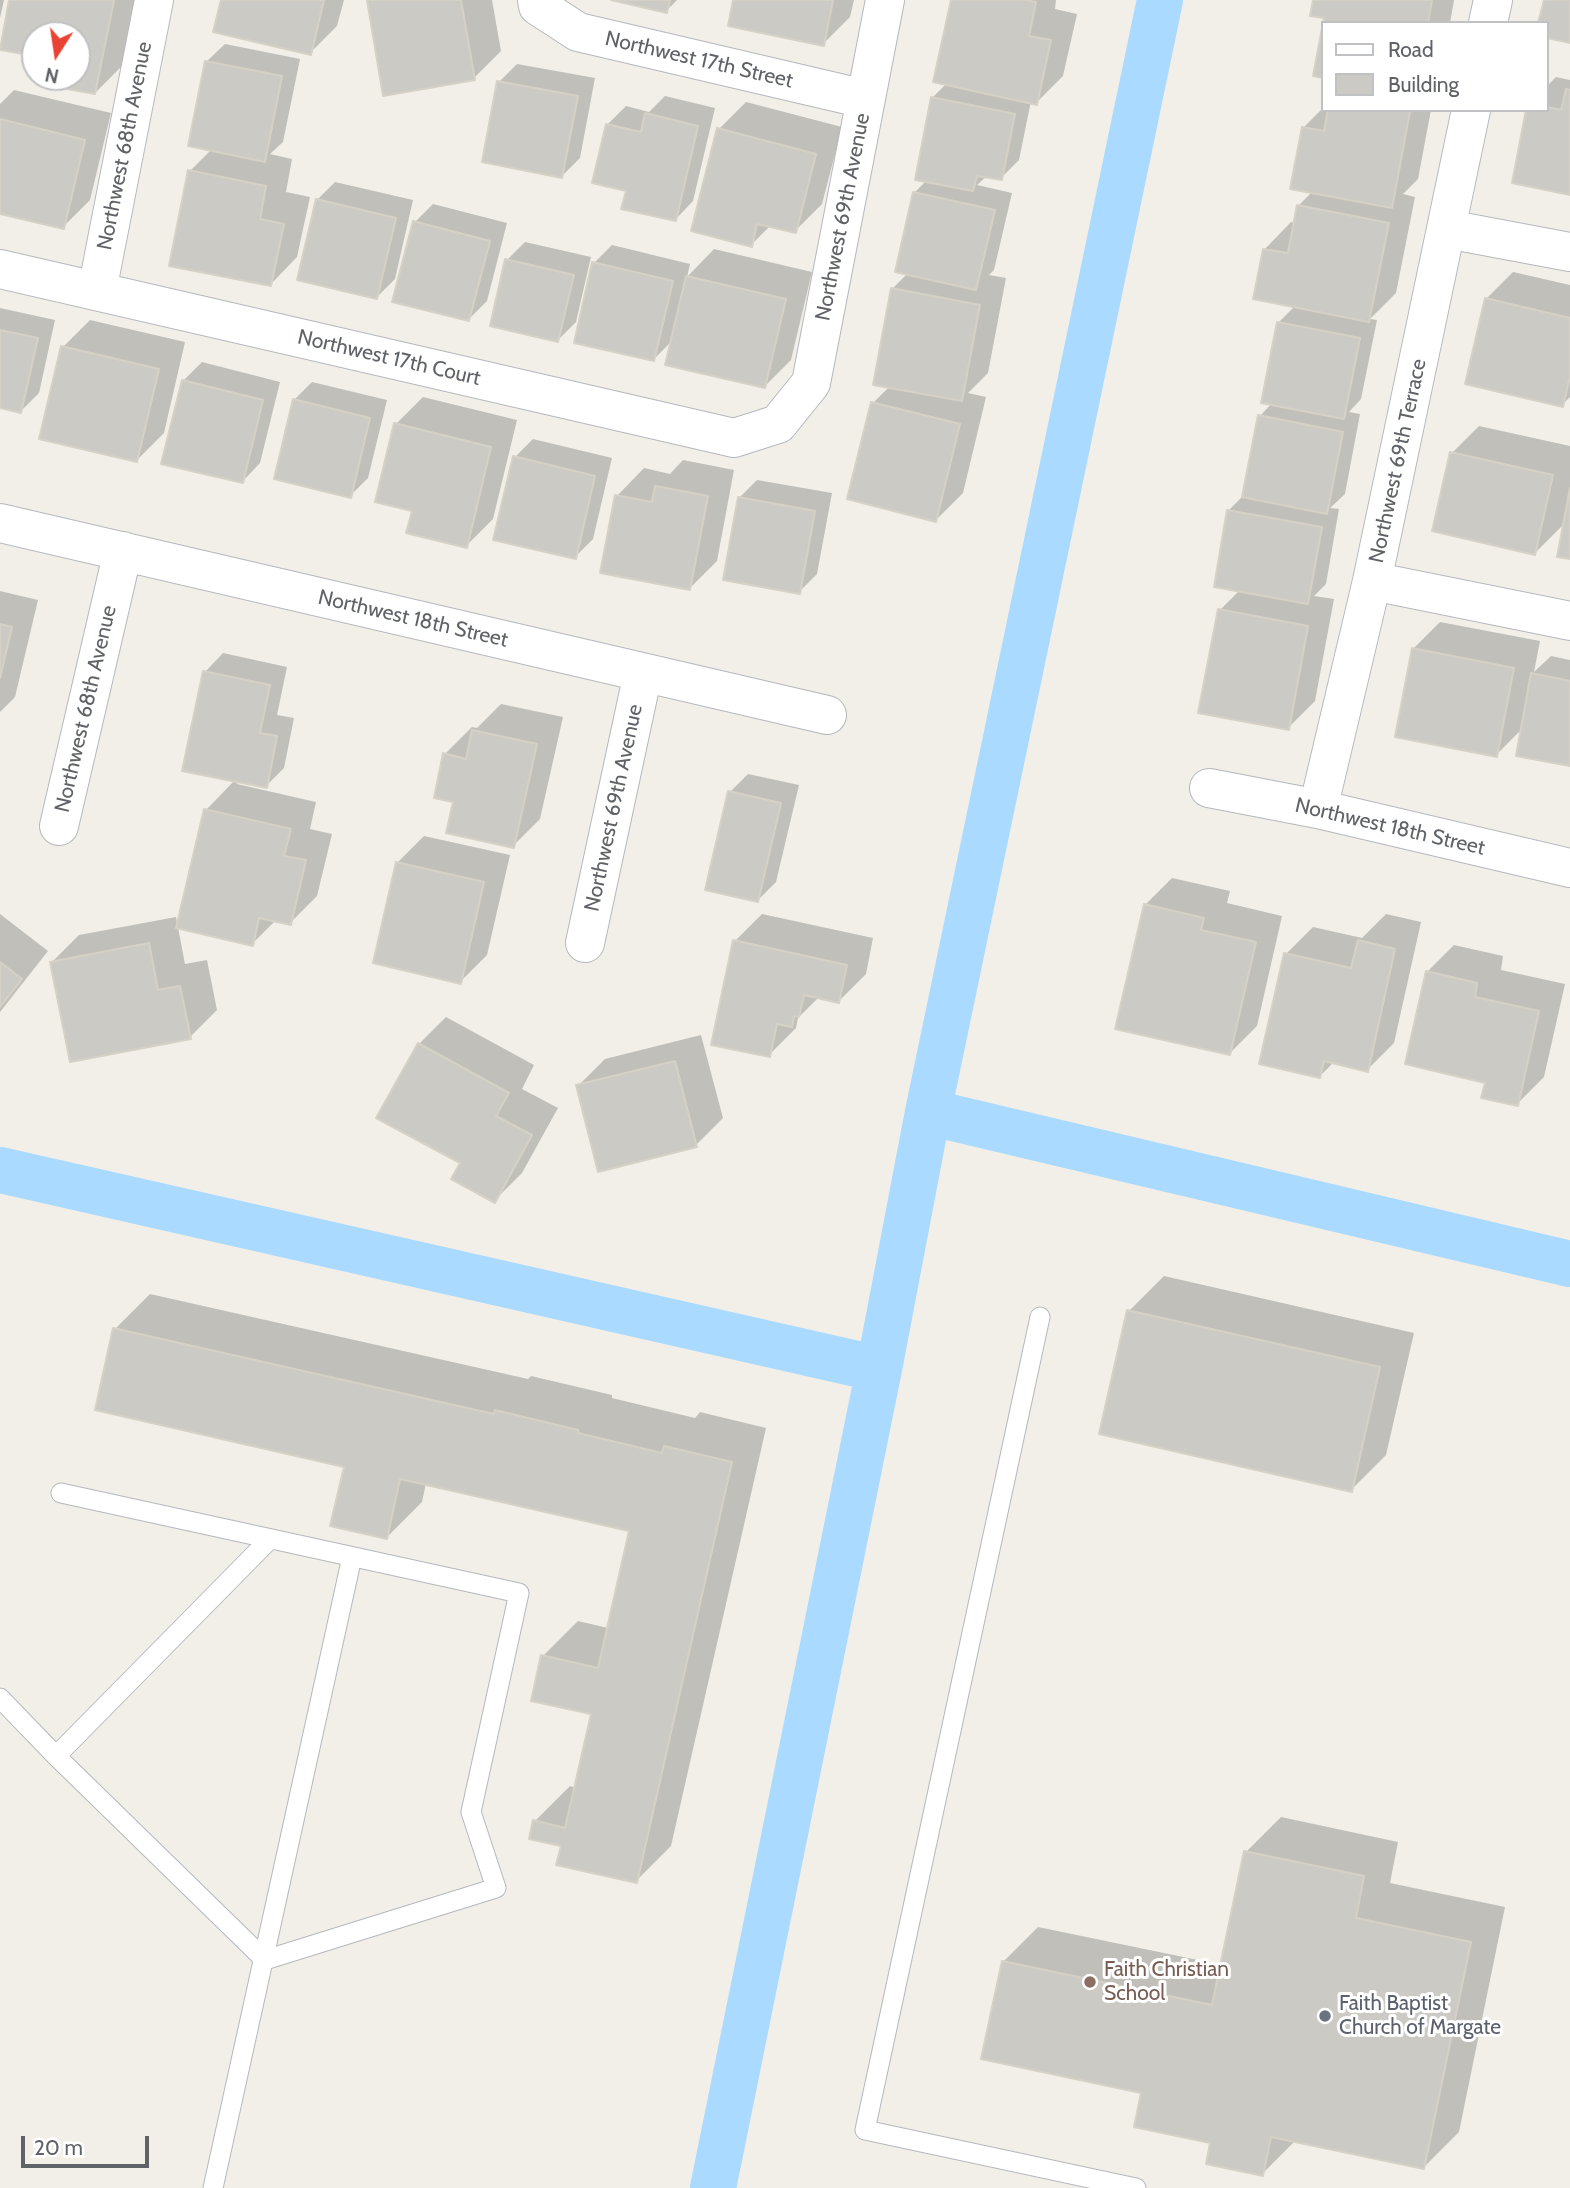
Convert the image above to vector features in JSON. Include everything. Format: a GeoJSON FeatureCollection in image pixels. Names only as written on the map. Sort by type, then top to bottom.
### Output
{"type":"FeatureCollection","features":[{"type":"Feature","properties":{"kind":"street","name":"Northwest 68th Avenue"},"geometry":{"type":"LineString","coordinates":[[97,291],[154,0]]}},
{"type":"Feature","properties":{"kind":"street","name":"Northwest 69th Avenue"},"geometry":{"type":"LineString","coordinates":[[778,424],[811,383],[885,0]]}},
{"type":"Feature","properties":{"kind":"street"},"geometry":{"type":"LineString","coordinates":[[1488,21],[1493,0]]}},
{"type":"Feature","properties":{"kind":"street","name":"Northwest 17th Street"},"geometry":{"type":"LineString","coordinates":[[538,3],[578,32],[865,99]]}},
{"type":"Feature","properties":{"kind":"street","name":"Northwest 69th Terrace"},"geometry":{"type":"LineString","coordinates":[[1318,809],[1372,581],[1471,112]]}},
{"type":"Feature","properties":{"kind":"street"},"geometry":{"type":"LineString","coordinates":[[1447,229],[1570,252]]}},
{"type":"Feature","properties":{"kind":"street","name":"Northwest 17th Court"},"geometry":{"type":"LineString","coordinates":[[0,269],[734,438],[778,424]]}},
{"type":"Feature","properties":{"kind":"street","name":"Northwest 18th Street"},"geometry":{"type":"LineString","coordinates":[[0,523],[827,715]]}},
{"type":"Feature","properties":{"kind":"street","name":"Northwest 68th Avenue"},"geometry":{"type":"LineString","coordinates":[[59,826],[123,551]]}},
{"type":"Feature","properties":{"kind":"street"},"geometry":{"type":"LineString","coordinates":[[1372,581],[1570,621]]}},
{"type":"Feature","properties":{"kind":"street","name":"Northwest 69th Avenue"},"geometry":{"type":"LineString","coordinates":[[585,943],[643,673]]}},
{"type":"Feature","properties":{"kind":"street","name":"Northwest 18th Street"},"geometry":{"type":"LineString","coordinates":[[1209,788],[1318,809],[1570,868]]}},
{"type":"Feature","properties":{"kind":"lane"},"geometry":{"type":"LineString","coordinates":[[1040,1317],[865,2130],[1114,2186],[1136,2188]]}},
{"type":"Feature","properties":{"kind":"lane"},"geometry":{"type":"LineString","coordinates":[[61,1493],[519,1593],[471,1812],[495,1888],[265,1960]]}},
{"type":"Feature","properties":{"kind":"lane"},"geometry":{"type":"LineString","coordinates":[[56,1756],[270,1539]]}},
{"type":"Feature","properties":{"kind":"lane"},"geometry":{"type":"LineString","coordinates":[[214,2188],[352,1556]]}},
{"type":"Feature","properties":{"kind":"lane"},"geometry":{"type":"LineString","coordinates":[[0,1698],[265,1960]]}},
{"type":"Feature","properties":{"kind":"building"},"geometry":{"type":"Polygon","coordinates":[[[9,0],[114,0],[95,94],[78,91],[91,91],[91,21],[21,21],[21,54],[0,50],[9,0]]]}},
{"type":"Feature","properties":{"kind":"building"},"geometry":{"type":"Polygon","coordinates":[[[221,0],[324,0],[311,55],[213,32],[221,0]]]}},
{"type":"Feature","properties":{"kind":"building"},"geometry":{"type":"Polygon","coordinates":[[[367,0],[461,0],[475,80],[383,96],[367,0]]]}},
{"type":"Feature","properties":{"kind":"building"},"geometry":{"type":"Polygon","coordinates":[[[611,0],[670,0],[667,13],[611,0]]]}},
{"type":"Feature","properties":{"kind":"building"},"geometry":{"type":"Polygon","coordinates":[[[733,0],[833,0],[824,46],[728,26],[733,0]]]}},
{"type":"Feature","properties":{"kind":"building"},"geometry":{"type":"Polygon","coordinates":[[[951,0],[1036,2],[1029,36],[1051,40],[1037,105],[933,82],[951,0]]]}},
{"type":"Feature","properties":{"kind":"building"},"geometry":{"type":"Polygon","coordinates":[[[1313,0],[1432,0],[1428,21],[1323,21],[1324,18],[1310,16],[1313,0]]]}},
{"type":"Feature","properties":{"kind":"building"},"geometry":{"type":"Polygon","coordinates":[[[1544,0],[1570,0],[1570,43],[1549,38],[1549,21],[1539,21],[1544,0]]]}},
{"type":"Feature","properties":{"kind":"building"},"geometry":{"type":"Polygon","coordinates":[[[1322,28],[1322,78],[1313,76],[1322,28]]]}},
{"type":"Feature","properties":{"kind":"building"},"geometry":{"type":"Polygon","coordinates":[[[205,61],[282,76],[265,162],[188,146],[205,61]]]}},
{"type":"Feature","properties":{"kind":"building"},"geometry":{"type":"Polygon","coordinates":[[[497,81],[578,96],[562,178],[482,162],[497,81]]]}},
{"type":"Feature","properties":{"kind":"building"},"geometry":{"type":"Polygon","coordinates":[[[1566,89],[1570,90],[1570,195],[1512,183],[1526,112],[1549,112],[1549,107],[1561,110],[1566,89]]]}},
{"type":"Feature","properties":{"kind":"building"},"geometry":{"type":"Polygon","coordinates":[[[931,97],[1015,114],[1002,180],[977,176],[973,191],[915,180],[931,97]]]}},
{"type":"Feature","properties":{"kind":"building"},"geometry":{"type":"Polygon","coordinates":[[[1328,112],[1410,112],[1392,208],[1290,189],[1302,127],[1324,131],[1328,112]]]}},
{"type":"Feature","properties":{"kind":"building"},"geometry":{"type":"Polygon","coordinates":[[[645,113],[698,126],[676,221],[621,209],[626,191],[592,183],[606,124],[641,132],[645,113]]]}},
{"type":"Feature","properties":{"kind":"building"},"geometry":{"type":"Polygon","coordinates":[[[0,119],[85,140],[64,229],[0,214],[0,119]]]}},
{"type":"Feature","properties":{"kind":"building"},"geometry":{"type":"Polygon","coordinates":[[[717,128],[816,154],[796,233],[757,224],[752,247],[691,231],[717,128]]]}},
{"type":"Feature","properties":{"kind":"building"},"geometry":{"type":"Polygon","coordinates":[[[188,170],[266,186],[260,219],[284,224],[271,286],[169,266],[188,170]]]}},
{"type":"Feature","properties":{"kind":"building"},"geometry":{"type":"Polygon","coordinates":[[[913,192],[995,210],[976,290],[895,272],[913,192]]]}},
{"type":"Feature","properties":{"kind":"building"},"geometry":{"type":"Polygon","coordinates":[[[316,199],[396,218],[377,299],[297,280],[316,199]]]}},
{"type":"Feature","properties":{"kind":"building"},"geometry":{"type":"Polygon","coordinates":[[[1297,205],[1389,223],[1369,322],[1253,299],[1263,249],[1288,253],[1297,205]]]}},
{"type":"Feature","properties":{"kind":"building"},"geometry":{"type":"Polygon","coordinates":[[[413,221],[490,241],[469,321],[392,302],[413,221]]]}},
{"type":"Feature","properties":{"kind":"building"},"geometry":{"type":"Polygon","coordinates":[[[505,259],[574,275],[558,342],[490,326],[505,259]]]}},
{"type":"Feature","properties":{"kind":"building"},"geometry":{"type":"Polygon","coordinates":[[[592,262],[673,281],[654,361],[574,343],[592,262]]]}},
{"type":"Feature","properties":{"kind":"building"},"geometry":{"type":"Polygon","coordinates":[[[686,276],[786,299],[765,388],[665,365],[686,276]]]}},
{"type":"Feature","properties":{"kind":"building"},"geometry":{"type":"Polygon","coordinates":[[[891,288],[980,305],[962,401],[873,385],[891,288]]]}},
{"type":"Feature","properties":{"kind":"building"},"geometry":{"type":"Polygon","coordinates":[[[1485,298],[1570,318],[1570,376],[1563,407],[1465,384],[1485,298]]]}},
{"type":"Feature","properties":{"kind":"building"},"geometry":{"type":"Polygon","coordinates":[[[1277,322],[1360,338],[1344,419],[1261,403],[1277,322]]]}},
{"type":"Feature","properties":{"kind":"building"},"geometry":{"type":"Polygon","coordinates":[[[0,330],[38,338],[21,413],[0,408],[0,330]]]}},
{"type":"Feature","properties":{"kind":"building"},"geometry":{"type":"Polygon","coordinates":[[[61,346],[159,369],[137,462],[39,439],[61,346]]]}},
{"type":"Feature","properties":{"kind":"building"},"geometry":{"type":"Polygon","coordinates":[[[182,380],[263,400],[243,483],[161,464],[182,380]]]}},
{"type":"Feature","properties":{"kind":"building"},"geometry":{"type":"Polygon","coordinates":[[[293,399],[370,418],[351,498],[274,479],[293,399]]]}},
{"type":"Feature","properties":{"kind":"building"},"geometry":{"type":"Polygon","coordinates":[[[871,402],[960,424],[936,522],[847,499],[871,402]]]}},
{"type":"Feature","properties":{"kind":"building"},"geometry":{"type":"Polygon","coordinates":[[[1258,415],[1343,432],[1327,514],[1242,497],[1258,415]]]}},
{"type":"Feature","properties":{"kind":"building"},"geometry":{"type":"Polygon","coordinates":[[[394,423],[491,447],[467,548],[406,533],[412,511],[375,502],[394,423]]]}},
{"type":"Feature","properties":{"kind":"building"},"geometry":{"type":"Polygon","coordinates":[[[1450,452],[1553,475],[1535,555],[1432,531],[1450,452]]]}},
{"type":"Feature","properties":{"kind":"building"},"geometry":{"type":"Polygon","coordinates":[[[513,456],[595,476],[576,559],[493,540],[513,456]]]}},
{"type":"Feature","properties":{"kind":"building"},"geometry":{"type":"Polygon","coordinates":[[[655,486],[708,496],[690,590],[600,573],[615,495],[652,502],[655,486]]]}},
{"type":"Feature","properties":{"kind":"building"},"geometry":{"type":"Polygon","coordinates":[[[1570,488],[1570,559],[1557,557],[1570,488]]]}},
{"type":"Feature","properties":{"kind":"building"},"geometry":{"type":"Polygon","coordinates":[[[738,497],[815,511],[800,594],[723,580],[738,497]]]}},
{"type":"Feature","properties":{"kind":"building"},"geometry":{"type":"Polygon","coordinates":[[[1227,510],[1322,527],[1308,604],[1214,587],[1227,510]]]}},
{"type":"Feature","properties":{"kind":"building"},"geometry":{"type":"Polygon","coordinates":[[[1218,609],[1308,626],[1289,730],[1198,713],[1218,609]]]}},
{"type":"Feature","properties":{"kind":"building"},"geometry":{"type":"Polygon","coordinates":[[[0,624],[12,627],[0,678],[0,624]]]}},
{"type":"Feature","properties":{"kind":"building"},"geometry":{"type":"Polygon","coordinates":[[[1412,648],[1514,668],[1497,757],[1395,737],[1412,648]]]}},
{"type":"Feature","properties":{"kind":"building"},"geometry":{"type":"Polygon","coordinates":[[[203,671],[270,685],[260,733],[277,736],[267,788],[182,771],[203,671]]]}},
{"type":"Feature","properties":{"kind":"building"},"geometry":{"type":"Polygon","coordinates":[[[1531,673],[1570,681],[1570,766],[1516,756],[1531,673]]]}},
{"type":"Feature","properties":{"kind":"building"},"geometry":{"type":"Polygon","coordinates":[[[472,730],[537,744],[514,848],[446,833],[453,802],[434,798],[443,753],[466,759],[472,730]]]}},
{"type":"Feature","properties":{"kind":"building"},"geometry":{"type":"Polygon","coordinates":[[[728,791],[781,803],[758,902],[705,890],[728,791]]]}},
{"type":"Feature","properties":{"kind":"building"},"geometry":{"type":"Polygon","coordinates":[[[204,809],[291,829],[284,856],[306,860],[291,925],[259,918],[253,946],[176,928],[204,809]]]}},
{"type":"Feature","properties":{"kind":"building"},"geometry":{"type":"Polygon","coordinates":[[[396,862],[484,882],[461,984],[373,963],[396,862]]]}},
{"type":"Feature","properties":{"kind":"building"},"geometry":{"type":"Polygon","coordinates":[[[1144,904],[1204,918],[1201,930],[1256,942],[1230,1055],[1115,1029],[1144,904]]]}},
{"type":"Feature","properties":{"kind":"building"},"geometry":{"type":"Polygon","coordinates":[[[733,940],[847,965],[839,1003],[804,995],[799,1017],[794,1016],[792,1027],[777,1024],[770,1057],[711,1045],[733,940]]]}},
{"type":"Feature","properties":{"kind":"building"},"geometry":{"type":"Polygon","coordinates":[[[1358,940],[1395,949],[1368,1072],[1324,1061],[1320,1078],[1259,1064],[1284,953],[1351,968],[1358,940]]]}},
{"type":"Feature","properties":{"kind":"building"},"geometry":{"type":"Polygon","coordinates":[[[149,943],[158,990],[180,986],[191,1039],[70,1062],[50,962],[149,943]]]}},
{"type":"Feature","properties":{"kind":"building"},"geometry":{"type":"Polygon","coordinates":[[[0,962],[22,979],[0,1007],[0,962]]]}},
{"type":"Feature","properties":{"kind":"building"},"geometry":{"type":"Polygon","coordinates":[[[1426,971],[1477,983],[1475,997],[1539,1011],[1518,1106],[1481,1098],[1485,1083],[1405,1064],[1426,971]]]}},
{"type":"Feature","properties":{"kind":"building"},"geometry":{"type":"Polygon","coordinates":[[[418,1043],[509,1093],[496,1116],[532,1135],[495,1203],[451,1179],[460,1163],[376,1118],[418,1043]]]}},
{"type":"Feature","properties":{"kind":"building"},"geometry":{"type":"Polygon","coordinates":[[[675,1061],[697,1147],[598,1172],[576,1085],[675,1061]]]}},
{"type":"Feature","properties":{"kind":"building"},"geometry":{"type":"Polygon","coordinates":[[[1127,1310],[1380,1367],[1352,1492],[1099,1434],[1127,1310]]]}},
{"type":"Feature","properties":{"kind":"building"},"geometry":{"type":"Polygon","coordinates":[[[113,1328],[494,1414],[495,1410],[662,1453],[664,1446],[732,1462],[637,1883],[556,1865],[561,1846],[529,1839],[533,1820],[565,1828],[591,1714],[531,1701],[541,1655],[598,1668],[629,1531],[400,1479],[387,1539],[330,1526],[344,1467],[95,1410],[113,1328]]]}},
{"type":"Feature","properties":{"kind":"building"},"geometry":{"type":"Polygon","coordinates":[[[1244,1851],[1364,1876],[1356,1918],[1471,1942],[1424,2169],[1271,2137],[1263,2176],[1206,2164],[1210,2143],[1134,2127],[1141,2093],[981,2059],[1002,1961],[1212,2005],[1244,1851]]]}},
{"type":"Feature","properties":{"kind":"waterway"},"geometry":{"type":"LineString","coordinates":[[713,2188],[879,1369],[928,1112],[1160,0]]}},
{"type":"Feature","properties":{"kind":"waterway"},"geometry":{"type":"LineString","coordinates":[[928,1112],[1570,1264]]}},
{"type":"Feature","properties":{"kind":"waterway"},"geometry":{"type":"LineString","coordinates":[[0,1170],[879,1369]]}},
{"type":"Feature","properties":{"kind":"place","name":"Faith Christian School"},"geometry":{"type":"Point","coordinates":[1090,1982]}},
{"type":"Feature","properties":{"kind":"place","name":"Faith Baptist Church of Margate"},"geometry":{"type":"Point","coordinates":[1325,2016]}}]}
